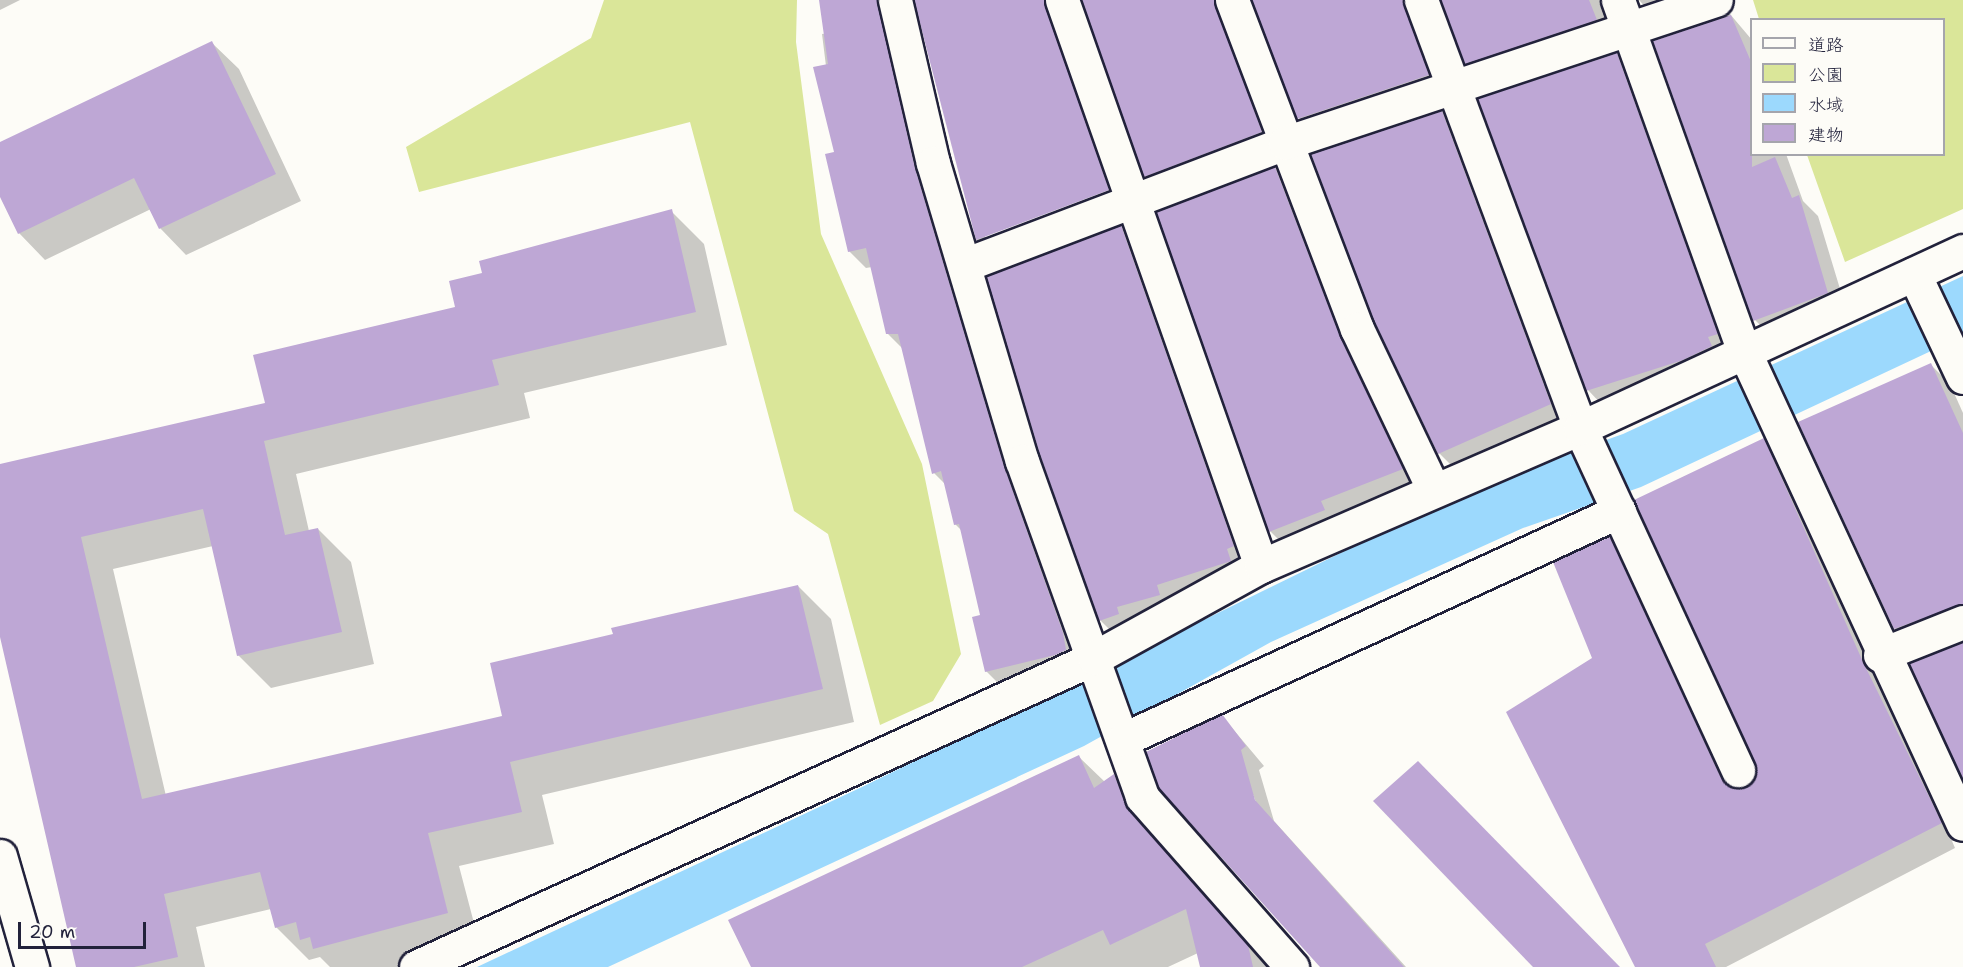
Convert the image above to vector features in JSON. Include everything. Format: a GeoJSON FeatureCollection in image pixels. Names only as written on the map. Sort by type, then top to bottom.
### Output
{"type":"FeatureCollection","features":[{"type":"Feature","properties":{"kind":"street"},"geometry":{"type":"LineString","coordinates":[[895,0],[964,265],[1022,461],[1124,738],[1142,797],[1292,967]]}},
{"type":"Feature","properties":{"kind":"street"},"geometry":{"type":"LineString","coordinates":[[1062,0],[1132,205],[1261,566]]}},
{"type":"Feature","properties":{"kind":"street"},"geometry":{"type":"LineString","coordinates":[[1232,0],[1357,329],[1433,488]]}},
{"type":"Feature","properties":{"kind":"street"},"geometry":{"type":"LineString","coordinates":[[1421,0],[1580,428],[1738,770]]}},
{"type":"Feature","properties":{"kind":"street"},"geometry":{"type":"LineString","coordinates":[[964,265],[1132,205],[1285,143],[1452,88],[1623,14],[1716,0]]}},
{"type":"Feature","properties":{"kind":"street"},"geometry":{"type":"LineString","coordinates":[[1623,14],[1744,351],[1880,655],[1963,824]]}},
{"type":"Feature","properties":{"kind":"street"},"geometry":{"type":"LineString","coordinates":[[416,967],[1094,658],[1261,566],[1433,488],[1580,428],[1963,251]]}},
{"type":"Feature","properties":{"kind":"street"},"geometry":{"type":"LineString","coordinates":[[1914,274],[1957,364]]}},
{"type":"Feature","properties":{"kind":"street"},"geometry":{"type":"LineString","coordinates":[[1124,738],[1619,511]]}},
{"type":"Feature","properties":{"kind":"street"},"geometry":{"type":"LineString","coordinates":[[1880,655],[1963,622]]}},
{"type":"Feature","properties":{"kind":"street"},"geometry":{"type":"LineString","coordinates":[[0,856],[32,967]]}},
{"type":"Feature","properties":{"kind":"green space"},"geometry":{"type":"Polygon","coordinates":[[[604,0],[797,0],[796,42],[821,234],[922,464],[961,654],[933,701],[880,725],[828,534],[794,511],[690,122],[419,192],[406,147],[591,38],[604,0]]]}},
{"type":"Feature","properties":{"kind":"green space"},"geometry":{"type":"Polygon","coordinates":[[[1753,0],[1963,0],[1963,209],[1845,262],[1807,156],[1945,156],[1945,18],[1759,18],[1753,0]]]}},
{"type":"Feature","properties":{"kind":"water"},"geometry":{"type":"Polygon","coordinates":[[[1963,276],[1963,336],[1641,487],[1523,528],[1271,642],[1084,746],[608,967],[477,967],[862,787],[1484,483],[1623,434],[1963,276]]]}},
{"type":"Feature","properties":{"kind":"building"},"geometry":{"type":"Polygon","coordinates":[[[819,0],[877,0],[915,168],[1004,466],[1063,633],[1066,650],[1055,655],[985,672],[972,617],[980,615],[959,524],[954,525],[941,471],[932,474],[898,334],[886,334],[866,248],[848,252],[825,154],[834,152],[813,67],[828,64],[819,0]]]}},
{"type":"Feature","properties":{"kind":"building"},"geometry":{"type":"Polygon","coordinates":[[[914,0],[1044,0],[1109,190],[976,240],[914,0]]]}},
{"type":"Feature","properties":{"kind":"building"},"geometry":{"type":"Polygon","coordinates":[[[1082,0],[1214,0],[1262,132],[1144,177],[1082,0]]]}},
{"type":"Feature","properties":{"kind":"building"},"geometry":{"type":"Polygon","coordinates":[[[1252,0],[1403,0],[1429,75],[1297,119],[1252,0]]]}},
{"type":"Feature","properties":{"kind":"building"},"geometry":{"type":"Polygon","coordinates":[[[1441,0],[1589,0],[1597,20],[1465,64],[1441,0]]]}},
{"type":"Feature","properties":{"kind":"building"},"geometry":{"type":"Polygon","coordinates":[[[1731,15],[1750,59],[1752,167],[1775,157],[1792,198],[1799,195],[1828,293],[1753,321],[1653,41],[1731,15]]]}},
{"type":"Feature","properties":{"kind":"building"},"geometry":{"type":"Polygon","coordinates":[[[212,41],[276,174],[159,229],[134,178],[18,234],[0,197],[0,142],[212,41]]]}},
{"type":"Feature","properties":{"kind":"building"},"geometry":{"type":"Polygon","coordinates":[[[1617,53],[1718,334],[1708,337],[1712,346],[1683,360],[1586,391],[1478,99],[1617,53]]]}},
{"type":"Feature","properties":{"kind":"building"},"geometry":{"type":"Polygon","coordinates":[[[1442,111],[1551,404],[1438,454],[1374,322],[1311,154],[1442,111]]]}},
{"type":"Feature","properties":{"kind":"building"},"geometry":{"type":"Polygon","coordinates":[[[1275,167],[1340,336],[1403,469],[1321,501],[1325,510],[1269,532],[1156,212],[1275,167]]]}},
{"type":"Feature","properties":{"kind":"building"},"geometry":{"type":"Polygon","coordinates":[[[672,209],[696,312],[492,360],[499,385],[264,441],[285,535],[318,528],[342,632],[237,656],[203,509],[81,537],[142,799],[502,716],[490,663],[613,634],[611,628],[798,585],[823,689],[510,762],[522,812],[428,833],[448,913],[313,949],[310,937],[300,940],[296,922],[275,928],[260,872],[164,894],[178,957],[134,967],[76,967],[0,637],[0,464],[265,403],[253,355],[455,307],[449,281],[482,273],[479,261],[672,209]]]}},
{"type":"Feature","properties":{"kind":"building"},"geometry":{"type":"Polygon","coordinates":[[[1121,225],[1234,546],[1227,549],[1231,561],[1157,585],[1160,595],[1117,607],[1119,614],[1099,621],[1040,455],[986,277],[1121,225]]]}},
{"type":"Feature","properties":{"kind":"building"},"geometry":{"type":"Polygon","coordinates":[[[1931,363],[1963,433],[1963,604],[1894,629],[1798,422],[1931,363]]]}},
{"type":"Feature","properties":{"kind":"building"},"geometry":{"type":"Polygon","coordinates":[[[1764,438],[1863,662],[1942,823],[1705,944],[1716,967],[1635,967],[1506,712],[1592,658],[1553,562],[1610,537],[1721,778],[1736,789],[1753,781],[1755,762],[1634,500],[1764,438]]]}},
{"type":"Feature","properties":{"kind":"building"},"geometry":{"type":"Polygon","coordinates":[[[1963,642],[1963,779],[1909,664],[1963,642]]]}},
{"type":"Feature","properties":{"kind":"building"},"geometry":{"type":"Polygon","coordinates":[[[1222,714],[1246,746],[1241,750],[1255,800],[1404,967],[1320,967],[1158,787],[1146,752],[1222,714]]]}},
{"type":"Feature","properties":{"kind":"building"},"geometry":{"type":"Polygon","coordinates":[[[1079,755],[1094,788],[1114,774],[1128,809],[1248,945],[1253,967],[1200,967],[1186,909],[1110,945],[1103,930],[1022,967],[751,967],[728,920],[1079,755]]]}},
{"type":"Feature","properties":{"kind":"building"},"geometry":{"type":"Polygon","coordinates":[[[1418,761],[1620,967],[1533,967],[1373,801],[1418,761]]]}}]}
